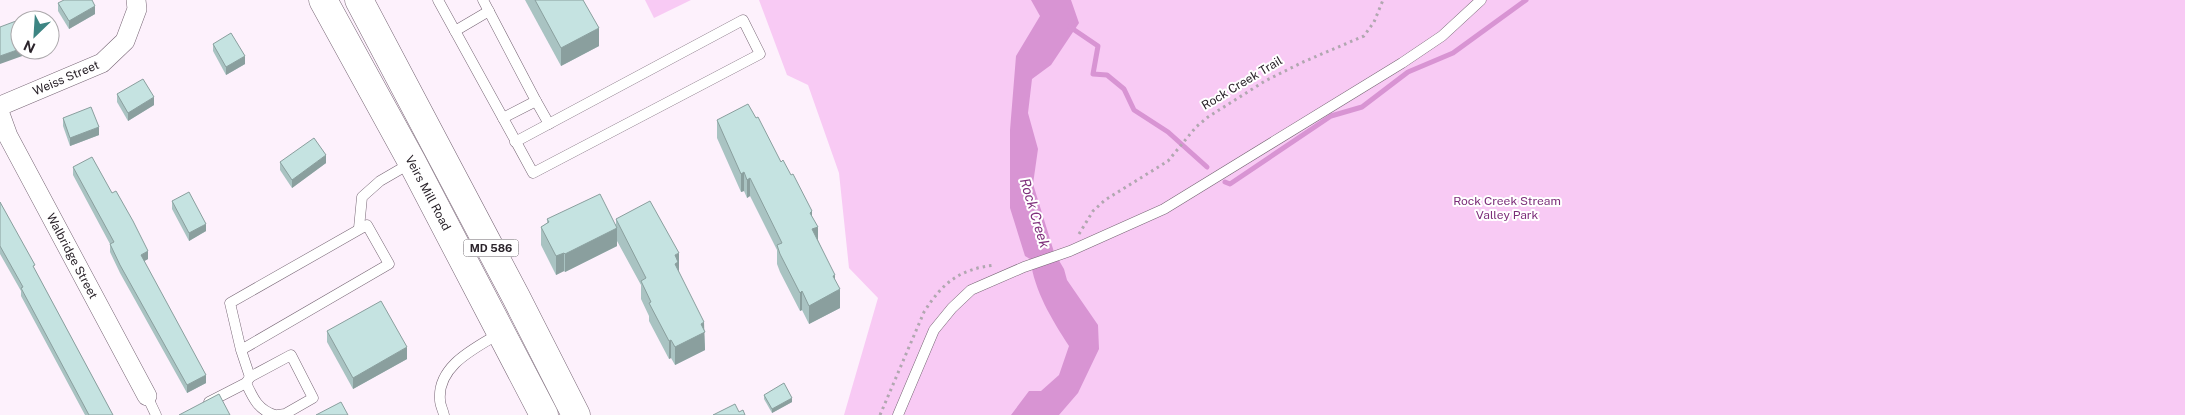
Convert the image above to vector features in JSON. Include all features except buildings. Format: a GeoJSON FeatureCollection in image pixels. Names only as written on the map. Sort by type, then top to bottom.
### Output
{"type":"FeatureCollection","features":[{"type":"Feature","properties":{"kind":"main road","name":"Veirs Mill Road"},"geometry":{"type":"LineString","coordinates":[[324,0],[412,162],[544,415]]}},
{"type":"Feature","properties":{"kind":"main road","name":"MD 586"},"geometry":{"type":"LineString","coordinates":[[359,0],[576,415]]}},
{"type":"Feature","properties":{"kind":"main road"},"geometry":{"type":"LineString","coordinates":[[380,103],[406,88]]}},
{"type":"Feature","properties":{"kind":"street","name":"Weiss Street"},"geometry":{"type":"LineString","coordinates":[[0,106],[102,64],[125,41],[136,9],[136,0]]}},
{"type":"Feature","properties":{"kind":"street","name":"Walbridge Street"},"geometry":{"type":"LineString","coordinates":[[0,114],[8,136],[147,396]]}},
{"type":"Feature","properties":{"kind":"lane"},"geometry":{"type":"LineString","coordinates":[[438,0],[515,142],[533,173],[760,54],[743,20],[515,142]]}},
{"type":"Feature","properties":{"kind":"lane"},"geometry":{"type":"LineString","coordinates":[[483,0],[549,124]]}},
{"type":"Feature","properties":{"kind":"lane"},"geometry":{"type":"LineString","coordinates":[[898,415],[934,330],[952,308],[971,290],[1026,266],[1070,252],[1164,209],[1442,36],[1481,0]]}},
{"type":"Feature","properties":{"kind":"lane"},"geometry":{"type":"LineString","coordinates":[[455,31],[489,11]]}},
{"type":"Feature","properties":{"kind":"lane"},"geometry":{"type":"LineString","coordinates":[[503,118],[536,102]]}},
{"type":"Feature","properties":{"kind":"lane"},"geometry":{"type":"LineString","coordinates":[[359,228],[362,197],[380,181],[412,162]]}},
{"type":"Feature","properties":{"kind":"lane"},"geometry":{"type":"LineString","coordinates":[[199,407],[248,380],[291,355],[313,398],[285,414],[276,415],[264,412],[256,404],[248,380],[230,303],[359,228],[368,225],[389,264],[241,350]]}},
{"type":"Feature","properties":{"kind":"lane"},"geometry":{"type":"LineString","coordinates":[[444,415],[439,400],[443,382],[457,360],[502,332]]}},
{"type":"Feature","properties":{"kind":"lane"},"geometry":{"type":"LineString","coordinates":[[147,396],[156,415]]}},
{"type":"Feature","properties":{"kind":"path","name":"Rock Creek Trail"},"geometry":{"type":"LineString","coordinates":[[1070,252],[1085,223],[1105,200],[1168,161],[1196,127],[1208,117],[1265,81],[1364,36],[1374,22],[1383,0]]}},
{"type":"Feature","properties":{"kind":"green space"},"geometry":{"type":"Polygon","coordinates":[[[645,0],[691,0],[654,18],[645,0]]]}},
{"type":"Feature","properties":{"kind":"green space","name":"Rock Creek Stream Valley Park"},"geometry":{"type":"Polygon","coordinates":[[[759,0],[2185,0],[2185,415],[844,415],[878,298],[849,268],[839,173],[808,85],[787,75],[759,0]]]}},
{"type":"Feature","properties":{"kind":"water","name":"Rock Creek"},"geometry":{"type":"Polygon","coordinates":[[[1031,0],[1071,0],[1079,23],[1051,65],[1032,79],[1028,113],[1038,149],[1033,184],[1054,252],[1064,269],[1067,280],[1098,325],[1099,349],[1078,393],[1059,415],[1011,415],[1029,391],[1041,391],[1059,375],[1069,346],[1040,294],[1030,259],[1025,256],[1010,208],[1010,130],[1016,56],[1040,16],[1031,0]]]}},
{"type":"Feature","properties":{"kind":"waterway"},"geometry":{"type":"LineString","coordinates":[[1225,182],[1230,184],[1331,116],[1362,107],[1408,72],[1453,53],[1526,0]]}},
{"type":"Feature","properties":{"kind":"waterway"},"geometry":{"type":"LineString","coordinates":[[1070,27],[1098,46],[1093,74],[1107,75],[1124,89],[1134,110],[1168,132],[1207,167]]}}]}
